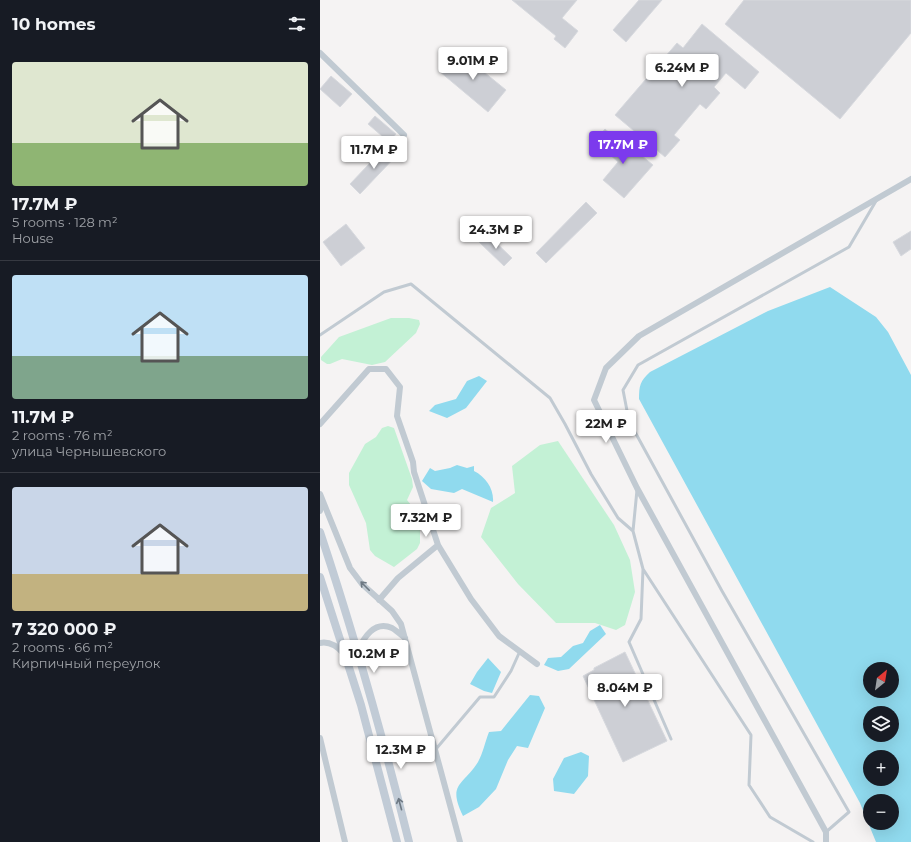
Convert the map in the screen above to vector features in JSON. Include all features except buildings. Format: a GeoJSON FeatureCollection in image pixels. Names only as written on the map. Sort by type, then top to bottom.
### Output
{"type":"FeatureCollection","features":[{"type":"Feature","properties":{"kind":"main road"},"geometry":{"type":"LineString","coordinates":[[320,532],[336,579],[372,702],[409,842]]}},
{"type":"Feature","properties":{"kind":"main road"},"geometry":{"type":"LineString","coordinates":[[320,577],[361,705],[396,842]]}},
{"type":"Feature","properties":{"kind":"street"},"geometry":{"type":"LineString","coordinates":[[320,53],[404,135]]}},
{"type":"Feature","properties":{"kind":"street"},"geometry":{"type":"LineString","coordinates":[[826,842],[826,832],[637,488],[594,400],[606,368],[639,336],[911,179]]}},
{"type":"Feature","properties":{"kind":"street"},"geometry":{"type":"LineString","coordinates":[[320,424],[368,370],[386,369],[400,388],[397,416],[413,462],[414,472],[438,545],[472,599],[499,636],[537,664]]}},
{"type":"Feature","properties":{"kind":"street"},"geometry":{"type":"LineString","coordinates":[[320,511],[321,497]]}},
{"type":"Feature","properties":{"kind":"street"},"geometry":{"type":"LineString","coordinates":[[321,497],[350,568],[362,584],[392,611],[401,624],[460,842]]}},
{"type":"Feature","properties":{"kind":"street"},"geometry":{"type":"LineString","coordinates":[[379,600],[398,578],[438,545]]}},
{"type":"Feature","properties":{"kind":"street"},"geometry":{"type":"LineString","coordinates":[[357,651],[364,638],[370,631],[380,626],[392,628],[405,638]]}},
{"type":"Feature","properties":{"kind":"street"},"geometry":{"type":"LineString","coordinates":[[320,643],[331,644],[338,648],[346,657]]}},
{"type":"Feature","properties":{"kind":"street"},"geometry":{"type":"LineString","coordinates":[[320,738],[345,842]]}},
{"type":"Feature","properties":{"kind":"lane"},"geometry":{"type":"LineString","coordinates":[[826,832],[848,812],[722,591],[629,421],[623,390],[638,365],[849,247],[878,198]]}},
{"type":"Feature","properties":{"kind":"lane"},"geometry":{"type":"LineString","coordinates":[[320,335],[384,292],[411,284],[550,398],[591,474],[618,518],[633,531]]}},
{"type":"Feature","properties":{"kind":"lane"},"geometry":{"type":"LineString","coordinates":[[637,488],[633,531],[644,569],[751,735],[749,785],[770,816],[814,842]]}},
{"type":"Feature","properties":{"kind":"lane"},"geometry":{"type":"LineString","coordinates":[[644,569],[641,619],[629,642],[671,739]]}},
{"type":"Feature","properties":{"kind":"lane"},"geometry":{"type":"LineString","coordinates":[[436,749],[480,697],[494,697],[511,671],[520,651]]}},
{"type":"Feature","properties":{"kind":"green space"},"geometry":{"type":"Polygon","coordinates":[[[391,318],[409,318],[419,320],[420,324],[416,333],[385,362],[372,365],[342,359],[327,364],[321,360],[321,357],[339,337],[391,318]]]}},
{"type":"Feature","properties":{"kind":"green space"},"geometry":{"type":"Polygon","coordinates":[[[388,426],[394,428],[412,479],[413,487],[407,500],[420,516],[420,543],[417,549],[394,567],[375,556],[370,550],[366,523],[349,485],[349,473],[365,444],[376,437],[382,428],[388,426]]]}},
{"type":"Feature","properties":{"kind":"green space"},"geometry":{"type":"Polygon","coordinates":[[[558,441],[614,525],[630,560],[635,592],[625,625],[616,630],[595,623],[556,623],[518,584],[481,537],[491,508],[515,493],[512,466],[540,445],[558,441]]]}},
{"type":"Feature","properties":{"kind":"water"},"geometry":{"type":"Polygon","coordinates":[[[830,287],[876,317],[888,332],[911,375],[911,842],[876,842],[871,830],[899,830],[899,794],[863,794],[863,810],[639,399],[641,384],[650,372],[768,311],[830,287]]]}},
{"type":"Feature","properties":{"kind":"water"},"geometry":{"type":"Polygon","coordinates":[[[479,376],[487,381],[466,408],[447,418],[429,411],[435,405],[456,399],[467,381],[479,376]]]}},
{"type":"Feature","properties":{"kind":"water"},"geometry":{"type":"Polygon","coordinates":[[[457,465],[467,468],[474,466],[474,471],[486,480],[491,488],[493,502],[462,489],[454,493],[431,489],[422,481],[430,468],[435,471],[457,465]]]}},
{"type":"Feature","properties":{"kind":"water"},"geometry":{"type":"Polygon","coordinates":[[[600,625],[606,634],[569,669],[558,671],[544,665],[548,658],[561,657],[573,646],[583,643],[590,631],[600,625]]]}},
{"type":"Feature","properties":{"kind":"water"},"geometry":{"type":"Polygon","coordinates":[[[488,658],[501,672],[492,693],[470,684],[488,658]]]}},
{"type":"Feature","properties":{"kind":"water"},"geometry":{"type":"Polygon","coordinates":[[[530,695],[539,696],[545,708],[528,748],[517,746],[508,760],[496,789],[479,807],[463,816],[456,797],[459,786],[478,762],[489,732],[501,731],[530,695]]]}},
{"type":"Feature","properties":{"kind":"water"},"geometry":{"type":"Polygon","coordinates":[[[581,752],[589,756],[588,776],[574,794],[554,791],[553,779],[564,758],[581,752]]]}}]}
